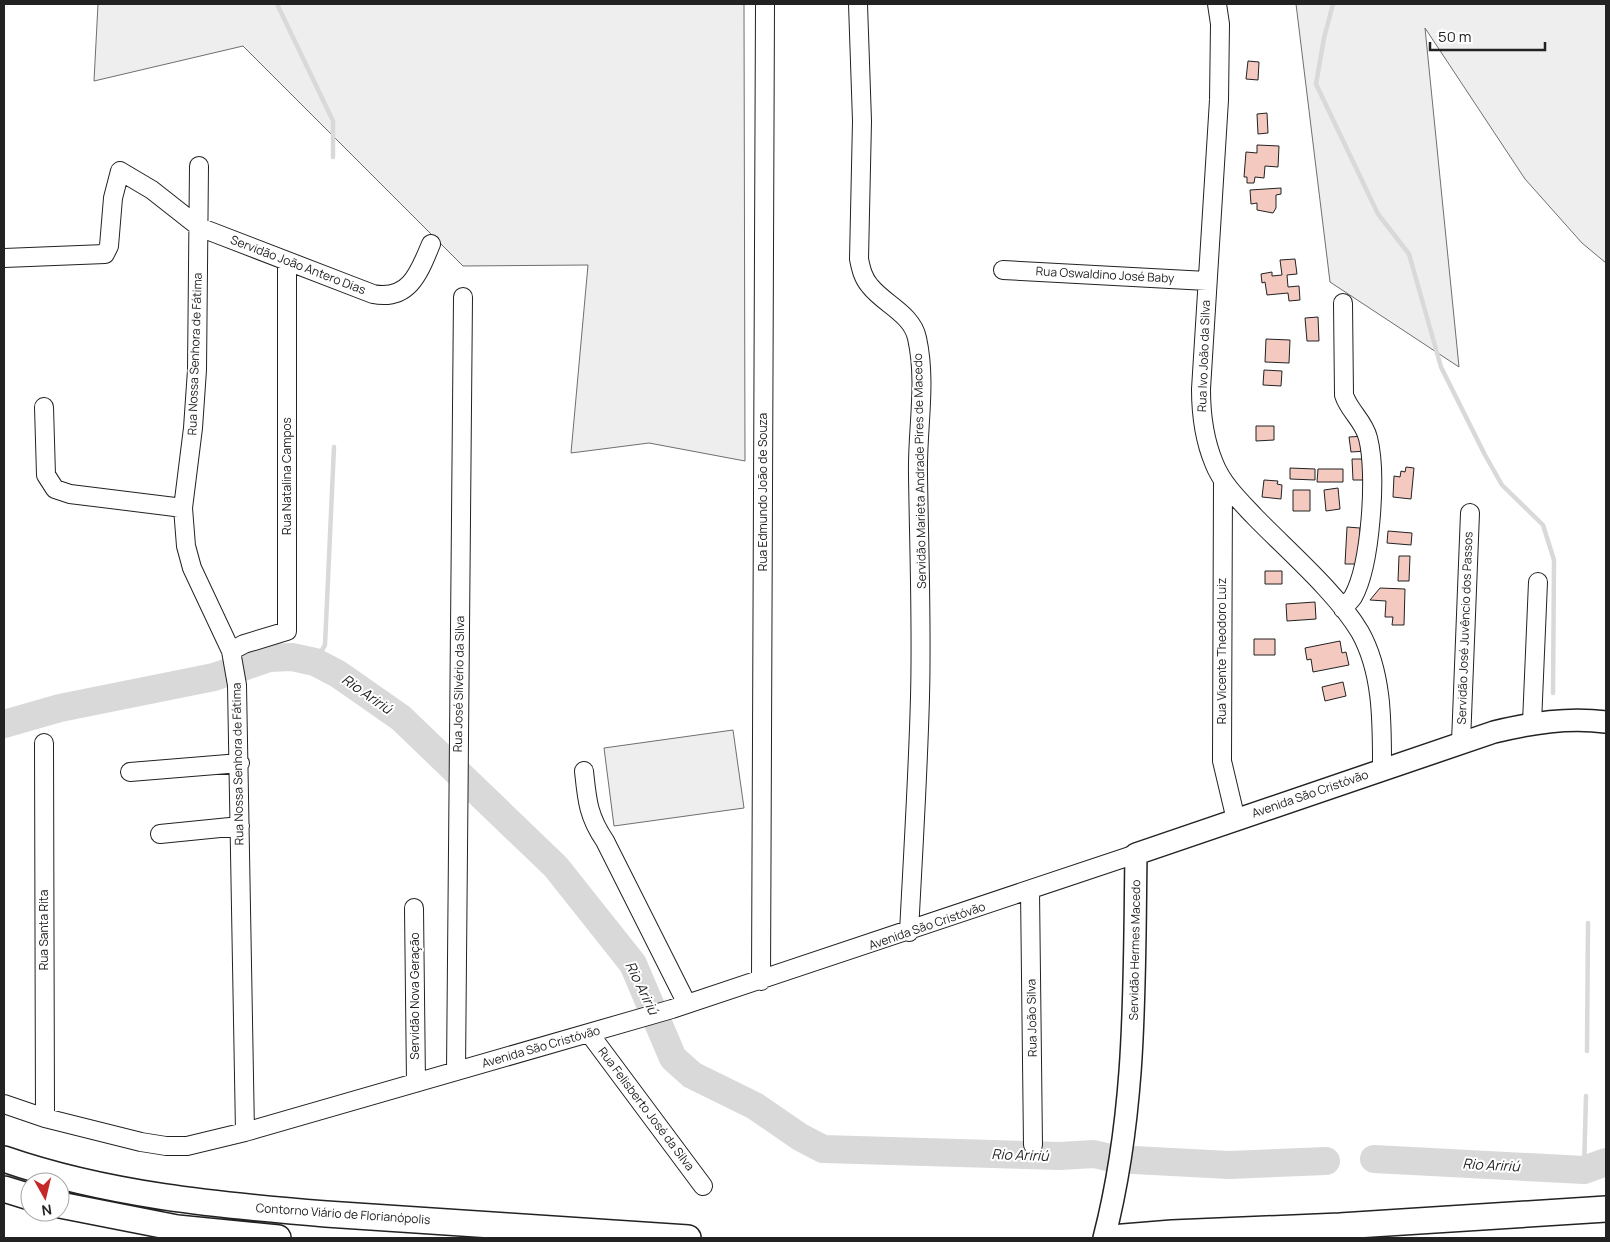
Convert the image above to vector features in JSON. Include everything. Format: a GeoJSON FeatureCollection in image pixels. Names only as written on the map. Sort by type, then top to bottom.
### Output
{"type":"FeatureCollection","features":[{"type":"Feature","properties":{"kind":"highway","name":"Contorno Viário de Florianópolis"},"geometry":{"type":"LineString","coordinates":[[4,1159],[94,1184],[181,1200],[370,1217],[688,1238]]}},
{"type":"Feature","properties":{"kind":"highway"},"geometry":{"type":"LineString","coordinates":[[4,1189],[20,1194]]}},
{"type":"Feature","properties":{"kind":"highway"},"geometry":{"type":"LineString","coordinates":[[70,1207],[177,1228],[278,1238]]}},
{"type":"Feature","properties":{"kind":"highway"},"geometry":{"type":"LineString","coordinates":[[1111,1238],[1172,1233],[1340,1226],[1606,1210]]}},
{"type":"Feature","properties":{"kind":"main road","name":"Avenida São Cristóvão"},"geometry":{"type":"LineString","coordinates":[[1136,854],[1461,742],[1532,723],[1568,720],[1606,722]]}},
{"type":"Feature","properties":{"kind":"main road","name":"Servidão Hermes Macedo"},"geometry":{"type":"LineString","coordinates":[[1104,1238],[1124,1138],[1134,1045],[1136,854]]}},
{"type":"Feature","properties":{"kind":"street","name":"Rua Edmundo João de Souza"},"geometry":{"type":"LineString","coordinates":[[762,981],[765,4]]}},
{"type":"Feature","properties":{"kind":"street","name":"Servidão Marieta Andrade Pires de Macedo"},"geometry":{"type":"LineString","coordinates":[[858,4],[862,121],[859,259],[862,274],[869,286],[909,321],[914,329],[920,365],[922,396],[918,472],[921,588],[920,698],[909,932]]}},
{"type":"Feature","properties":{"kind":"street","name":"Rua Ivo João da Silva"},"geometry":{"type":"LineString","coordinates":[[1217,4],[1220,24],[1219,100],[1201,389],[1201,418],[1207,444],[1223,480],[1238,499],[1343,609],[1360,633],[1374,671],[1382,719],[1382,769]]}},
{"type":"Feature","properties":{"kind":"street","name":"Rua Nossa Senhora de Fátima"},"geometry":{"type":"LineString","coordinates":[[200,166],[197,370],[193,428],[183,508],[186,546],[192,568],[232,655],[237,685],[240,763],[245,1132]]}},
{"type":"Feature","properties":{"kind":"street","name":"Servidão João Antero Dias"},"geometry":{"type":"LineString","coordinates":[[4,258],[105,254],[109,246],[113,198],[120,171],[152,190],[199,227],[373,294],[393,295],[402,292],[415,276],[431,244]]}},
{"type":"Feature","properties":{"kind":"street","name":"Rua Natalina Campos"},"geometry":{"type":"LineString","coordinates":[[232,655],[258,639],[287,632],[287,262]]}},
{"type":"Feature","properties":{"kind":"street","name":"Rua Oswaldino José Baby"},"geometry":{"type":"LineString","coordinates":[[1003,270],[1208,281]]}},
{"type":"Feature","properties":{"kind":"street","name":"Rua José Silvério da Silva"},"geometry":{"type":"LineString","coordinates":[[456,1072],[463,297]]}},
{"type":"Feature","properties":{"kind":"street"},"geometry":{"type":"LineString","coordinates":[[1343,303],[1344,395],[1347,405],[1363,424],[1368,437],[1374,468],[1365,561],[1353,596],[1343,609]]}},
{"type":"Feature","properties":{"kind":"street"},"geometry":{"type":"LineString","coordinates":[[44,407],[46,475],[55,488],[70,494],[183,508]]}},
{"type":"Feature","properties":{"kind":"street","name":"Rua Vicente Theodoro Luiz"},"geometry":{"type":"LineString","coordinates":[[1223,480],[1222,761],[1236,820]]}},
{"type":"Feature","properties":{"kind":"street","name":"Servidão José Juvêncio dos Passos"},"geometry":{"type":"LineString","coordinates":[[1461,742],[1470,513]]}},
{"type":"Feature","properties":{"kind":"street"},"geometry":{"type":"LineString","coordinates":[[1532,723],[1538,582]]}},
{"type":"Feature","properties":{"kind":"street","name":"Rua Santa Rita"},"geometry":{"type":"LineString","coordinates":[[44,743],[45,1118]]}},
{"type":"Feature","properties":{"kind":"street"},"geometry":{"type":"LineString","coordinates":[[130,772],[240,763]]}},
{"type":"Feature","properties":{"kind":"street"},"geometry":{"type":"LineString","coordinates":[[584,771],[588,811],[594,825],[605,840],[680,1006]]}},
{"type":"Feature","properties":{"kind":"street"},"geometry":{"type":"LineString","coordinates":[[160,834],[240,826]]}},
{"type":"Feature","properties":{"kind":"street","name":"Avenida São Cristóvão"},"geometry":{"type":"LineString","coordinates":[[4,1104],[45,1118],[141,1142],[166,1146],[186,1146],[245,1132],[456,1072],[762,981],[1136,854]]}},
{"type":"Feature","properties":{"kind":"street","name":"Rua João Silva"},"geometry":{"type":"LineString","coordinates":[[1030,891],[1033,1145]]}},
{"type":"Feature","properties":{"kind":"street","name":"Servidão Nova Geração"},"geometry":{"type":"LineString","coordinates":[[414,908],[416,1083]]}},
{"type":"Feature","properties":{"kind":"street","name":"Rua Felisberto José da Silva"},"geometry":{"type":"LineString","coordinates":[[589,1033],[703,1186]]}},
{"type":"Feature","properties":{"kind":"shaded area"},"geometry":{"type":"Polygon","coordinates":[[[98,4],[744,4],[745,461],[649,443],[571,453],[588,265],[463,266],[243,46],[94,81],[98,4]]]}},
{"type":"Feature","properties":{"kind":"shaded area"},"geometry":{"type":"Polygon","coordinates":[[[1296,4],[1606,4],[1606,263],[1582,243],[1525,179],[1425,28],[1459,367],[1330,282],[1296,4]]]}},
{"type":"Feature","properties":{"kind":"shaded area"},"geometry":{"type":"Polygon","coordinates":[[[733,730],[744,808],[614,826],[604,748],[733,730]]]}},
{"type":"Feature","properties":{"kind":"building"},"geometry":{"type":"Polygon","coordinates":[[[1248,61],[1259,62],[1258,80],[1246,79],[1248,61]]]}},
{"type":"Feature","properties":{"kind":"building"},"geometry":{"type":"Polygon","coordinates":[[[1267,113],[1268,133],[1258,134],[1257,114],[1267,113]]]}},
{"type":"Feature","properties":{"kind":"building"},"geometry":{"type":"Polygon","coordinates":[[[1257,145],[1279,146],[1278,167],[1265,166],[1264,178],[1255,177],[1254,183],[1247,183],[1247,177],[1244,177],[1246,152],[1257,153],[1257,145]]]}},
{"type":"Feature","properties":{"kind":"building"},"geometry":{"type":"Polygon","coordinates":[[[1281,188],[1281,194],[1276,195],[1276,208],[1273,213],[1257,210],[1257,203],[1251,204],[1250,190],[1281,188]]]}},
{"type":"Feature","properties":{"kind":"building"},"geometry":{"type":"Polygon","coordinates":[[[1295,259],[1297,274],[1287,275],[1288,287],[1299,286],[1300,300],[1289,301],[1288,293],[1267,295],[1265,282],[1262,283],[1261,274],[1272,272],[1272,276],[1282,275],[1280,260],[1295,259]]]}},
{"type":"Feature","properties":{"kind":"building"},"geometry":{"type":"Polygon","coordinates":[[[1318,317],[1319,341],[1307,341],[1305,318],[1318,317]]]}},
{"type":"Feature","properties":{"kind":"building"},"geometry":{"type":"Polygon","coordinates":[[[1266,339],[1290,340],[1289,363],[1265,362],[1266,339]]]}},
{"type":"Feature","properties":{"kind":"building"},"geometry":{"type":"Polygon","coordinates":[[[1264,370],[1282,371],[1281,386],[1263,385],[1264,370]]]}},
{"type":"Feature","properties":{"kind":"building"},"geometry":{"type":"Polygon","coordinates":[[[1256,426],[1274,426],[1274,440],[1256,441],[1256,426]]]}},
{"type":"Feature","properties":{"kind":"building"},"geometry":{"type":"Polygon","coordinates":[[[1365,436],[1367,451],[1351,452],[1349,437],[1365,436]]]}},
{"type":"Feature","properties":{"kind":"building"},"geometry":{"type":"Polygon","coordinates":[[[1352,459],[1369,459],[1370,480],[1353,480],[1352,459]]]}},
{"type":"Feature","properties":{"kind":"building"},"geometry":{"type":"Polygon","coordinates":[[[1406,467],[1414,468],[1411,499],[1393,497],[1394,476],[1400,477],[1401,471],[1405,472],[1406,467]]]}},
{"type":"Feature","properties":{"kind":"building"},"geometry":{"type":"Polygon","coordinates":[[[1290,468],[1315,469],[1315,480],[1290,479],[1290,468]]]}},
{"type":"Feature","properties":{"kind":"building"},"geometry":{"type":"Polygon","coordinates":[[[1318,469],[1343,469],[1343,482],[1317,482],[1318,469]]]}},
{"type":"Feature","properties":{"kind":"building"},"geometry":{"type":"Polygon","coordinates":[[[1264,480],[1278,481],[1277,484],[1282,485],[1281,499],[1262,497],[1264,480]]]}},
{"type":"Feature","properties":{"kind":"building"},"geometry":{"type":"Polygon","coordinates":[[[1338,488],[1340,509],[1326,511],[1324,490],[1338,488]]]}},
{"type":"Feature","properties":{"kind":"building"},"geometry":{"type":"Polygon","coordinates":[[[1293,490],[1310,490],[1310,511],[1293,511],[1293,490]]]}},
{"type":"Feature","properties":{"kind":"building"},"geometry":{"type":"Polygon","coordinates":[[[1347,527],[1360,528],[1358,564],[1345,564],[1347,527]]]}},
{"type":"Feature","properties":{"kind":"building"},"geometry":{"type":"Polygon","coordinates":[[[1388,531],[1412,533],[1411,545],[1387,543],[1388,531]]]}},
{"type":"Feature","properties":{"kind":"building"},"geometry":{"type":"Polygon","coordinates":[[[1399,556],[1410,556],[1409,581],[1398,581],[1399,556]]]}},
{"type":"Feature","properties":{"kind":"building"},"geometry":{"type":"Polygon","coordinates":[[[1265,571],[1282,571],[1282,584],[1265,584],[1265,571]]]}},
{"type":"Feature","properties":{"kind":"building"},"geometry":{"type":"Polygon","coordinates":[[[1380,588],[1405,589],[1404,625],[1392,625],[1393,617],[1385,617],[1386,601],[1370,600],[1380,588]]]}},
{"type":"Feature","properties":{"kind":"building"},"geometry":{"type":"Polygon","coordinates":[[[1315,602],[1316,619],[1287,621],[1286,604],[1315,602]]]}},
{"type":"Feature","properties":{"kind":"building"},"geometry":{"type":"Polygon","coordinates":[[[1254,639],[1275,639],[1275,655],[1254,655],[1254,639]]]}},
{"type":"Feature","properties":{"kind":"building"},"geometry":{"type":"Polygon","coordinates":[[[1340,641],[1342,653],[1346,652],[1349,665],[1313,672],[1311,659],[1307,660],[1305,648],[1340,641]]]}},
{"type":"Feature","properties":{"kind":"building"},"geometry":{"type":"Polygon","coordinates":[[[1343,682],[1346,696],[1325,701],[1322,687],[1343,682]]]}},
{"type":"Feature","properties":{"kind":"waterway"},"geometry":{"type":"LineString","coordinates":[[277,4],[333,121],[333,157]]}},
{"type":"Feature","properties":{"kind":"waterway"},"geometry":{"type":"LineString","coordinates":[[1333,4],[1324,38],[1316,84],[1378,214],[1409,254],[1441,367],[1485,455],[1502,485],[1543,525],[1554,560],[1553,693]]}},
{"type":"Feature","properties":{"kind":"waterway"},"geometry":{"type":"LineString","coordinates":[[315,662],[325,645],[334,447]]}},
{"type":"Feature","properties":{"kind":"waterway","name":"Rio Aririú"},"geometry":{"type":"LineString","coordinates":[[4,724],[60,708],[214,677],[269,658],[292,657],[315,662],[338,674],[401,718],[556,867],[633,964],[673,1058],[692,1075],[755,1106],[800,1137],[823,1149],[1060,1156],[1094,1154],[1115,1159],[1229,1165],[1326,1161]]}},
{"type":"Feature","properties":{"kind":"waterway"},"geometry":{"type":"LineString","coordinates":[[1587,1051],[1588,923]]}},
{"type":"Feature","properties":{"kind":"waterway"},"geometry":{"type":"LineString","coordinates":[[1584,1170],[1586,1096]]}},
{"type":"Feature","properties":{"kind":"waterway","name":"Rio Aririú"},"geometry":{"type":"LineString","coordinates":[[1374,1159],[1584,1170],[1606,1162]]}}]}
